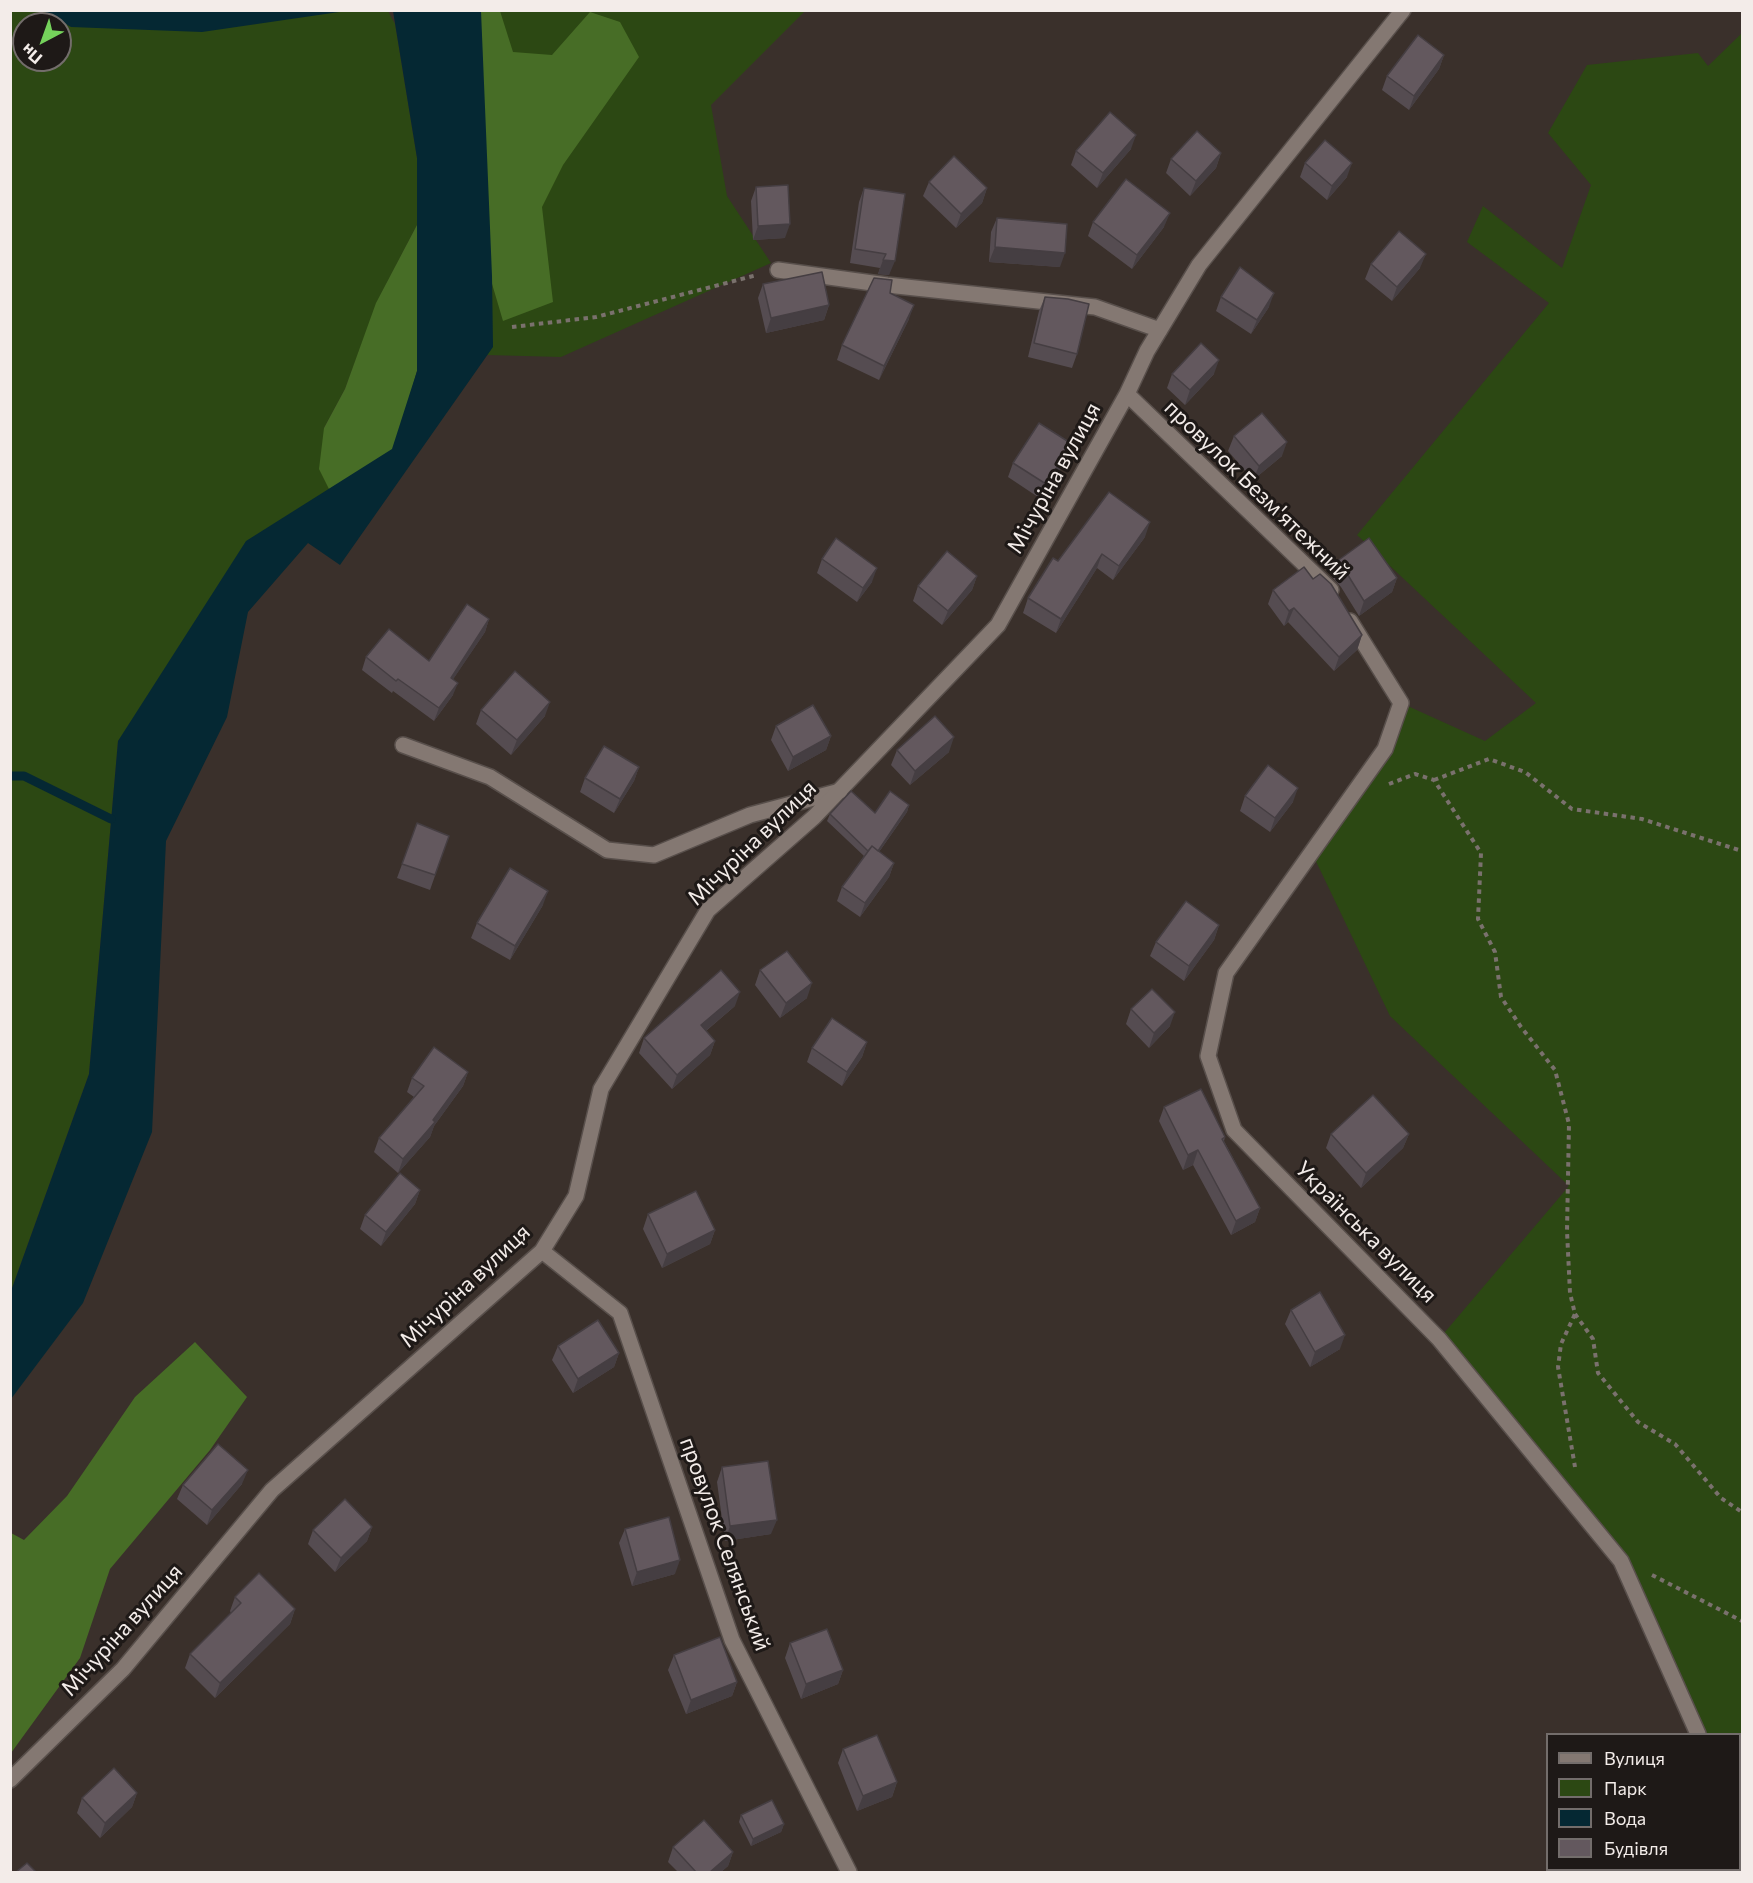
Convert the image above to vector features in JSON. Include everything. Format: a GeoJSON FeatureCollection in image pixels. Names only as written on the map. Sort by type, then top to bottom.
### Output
{"type":"FeatureCollection","features":[{"type":"Feature","properties":{"kind":"street","name":"Мічуріна вулиця"},"geometry":{"type":"LineString","coordinates":[[10,1780],[123,1669],[272,1490],[542,1251],[576,1196],[601,1089],[708,910],[814,817],[998,625],[1127,394],[1160,330],[1199,265],[1403,10]]}},
{"type":"Feature","properties":{"kind":"street"},"geometry":{"type":"LineString","coordinates":[[778,270],[887,285],[1095,307],[1160,330]]}},
{"type":"Feature","properties":{"kind":"street","name":"провулок Безм'ятежний"},"geometry":{"type":"LineString","coordinates":[[1127,394],[1333,592],[1401,703],[1385,749]]}},
{"type":"Feature","properties":{"kind":"street"},"geometry":{"type":"LineString","coordinates":[[403,745],[490,777],[607,850],[654,855],[750,815],[840,790]]}},
{"type":"Feature","properties":{"kind":"street","name":"Українська вулиця"},"geometry":{"type":"LineString","coordinates":[[1385,749],[1226,973],[1208,1056],[1234,1130],[1439,1339],[1621,1561],[1698,1733]]}},
{"type":"Feature","properties":{"kind":"street","name":"провулок Селянський"},"geometry":{"type":"LineString","coordinates":[[542,1251],[620,1313],[732,1640],[849,1872]]}},
{"type":"Feature","properties":{"kind":"path"},"geometry":{"type":"LineString","coordinates":[[512,327],[596,317],[778,270]]}},
{"type":"Feature","properties":{"kind":"path"},"geometry":{"type":"LineString","coordinates":[[1349,800],[1415,774],[1434,780],[1489,759],[1525,772],[1572,809],[1642,819],[1743,851]]}},
{"type":"Feature","properties":{"kind":"path"},"geometry":{"type":"LineString","coordinates":[[1434,780],[1481,853],[1478,920],[1494,951],[1501,997],[1555,1070],[1569,1124],[1567,1231],[1570,1293],[1575,1314],[1593,1339],[1598,1372],[1638,1422],[1675,1444],[1721,1498],[1743,1512]]}},
{"type":"Feature","properties":{"kind":"path"},"geometry":{"type":"LineString","coordinates":[[1575,1314],[1561,1344],[1558,1367],[1575,1469]]}},
{"type":"Feature","properties":{"kind":"path"},"geometry":{"type":"LineString","coordinates":[[1621,1561],[1675,1585],[1743,1621]]}},
{"type":"Feature","properties":{"kind":"green space"},"geometry":{"type":"Polygon","coordinates":[[[11,11],[388,11],[395,24],[417,158],[417,225],[379,298],[345,389],[324,428],[334,491],[118,741],[89,1074],[11,1291],[11,11]]]}},
{"type":"Feature","properties":{"kind":"green space"},"geometry":{"type":"Polygon","coordinates":[[[470,11],[500,11],[513,52],[552,55],[590,12],[620,22],[639,57],[563,165],[542,207],[553,302],[503,321],[485,260],[470,11]]]}},
{"type":"Feature","properties":{"kind":"green space"},"geometry":{"type":"Polygon","coordinates":[[[480,11],[805,11],[711,105],[727,196],[771,263],[561,357],[487,355],[480,11]]]}},
{"type":"Feature","properties":{"kind":"green space"},"geometry":{"type":"Polygon","coordinates":[[[1742,33],[1742,1853],[1741,1733],[1693,1733],[1621,1561],[1439,1339],[1569,1186],[1390,1016],[1312,853],[1385,749],[1401,703],[1485,741],[1536,703],[1357,535],[1549,303],[1467,242],[1483,206],[1562,268],[1591,185],[1548,133],[1587,65],[1698,53],[1708,66],[1742,33]]]}},
{"type":"Feature","properties":{"kind":"green space"},"geometry":{"type":"Polygon","coordinates":[[[417,225],[417,371],[393,455],[329,489],[319,469],[324,428],[345,389],[376,303],[417,225]]]}},
{"type":"Feature","properties":{"kind":"green space"},"geometry":{"type":"Polygon","coordinates":[[[195,1342],[247,1397],[210,1450],[110,1569],[80,1658],[11,1753],[11,1533],[24,1540],[67,1496],[135,1397],[195,1342]]]}},
{"type":"Feature","properties":{"kind":"water"},"geometry":{"type":"Polygon","coordinates":[[[43,11],[346,11],[202,32],[72,27],[72,12],[43,11]]]}},
{"type":"Feature","properties":{"kind":"water"},"geometry":{"type":"Polygon","coordinates":[[[393,11],[481,11],[493,347],[340,565],[308,543],[248,612],[227,717],[166,841],[152,1132],[83,1303],[11,1399],[11,1291],[89,1074],[118,741],[246,541],[392,449],[417,371],[417,158],[393,11]]]}},
{"type":"Feature","properties":{"kind":"building"},"geometry":{"type":"Polygon","coordinates":[[[1418,35],[1444,55],[1414,96],[1387,76],[1418,35]]]}},
{"type":"Feature","properties":{"kind":"building"},"geometry":{"type":"Polygon","coordinates":[[[1110,112],[1136,135],[1103,173],[1076,151],[1110,112]]]}},
{"type":"Feature","properties":{"kind":"building"},"geometry":{"type":"Polygon","coordinates":[[[1197,131],[1221,153],[1196,181],[1171,159],[1197,131]]]}},
{"type":"Feature","properties":{"kind":"building"},"geometry":{"type":"Polygon","coordinates":[[[1325,140],[1352,163],[1332,186],[1305,163],[1325,140]]]}},
{"type":"Feature","properties":{"kind":"building"},"geometry":{"type":"Polygon","coordinates":[[[954,156],[987,188],[961,214],[929,182],[954,156]]]}},
{"type":"Feature","properties":{"kind":"building"},"geometry":{"type":"Polygon","coordinates":[[[1126,179],[1170,213],[1137,255],[1093,222],[1126,179]]]}},
{"type":"Feature","properties":{"kind":"building"},"geometry":{"type":"Polygon","coordinates":[[[788,185],[790,224],[758,226],[756,187],[788,185]]]}},
{"type":"Feature","properties":{"kind":"building"},"geometry":{"type":"Polygon","coordinates":[[[864,188],[905,194],[895,261],[883,260],[886,254],[855,249],[864,188]]]}},
{"type":"Feature","properties":{"kind":"building"},"geometry":{"type":"Polygon","coordinates":[[[997,218],[1067,224],[1065,253],[995,247],[997,218]]]}},
{"type":"Feature","properties":{"kind":"building"},"geometry":{"type":"Polygon","coordinates":[[[1399,231],[1426,254],[1397,287],[1371,264],[1399,231]]]}},
{"type":"Feature","properties":{"kind":"building"},"geometry":{"type":"Polygon","coordinates":[[[1240,267],[1274,293],[1257,320],[1221,297],[1240,267]]]}},
{"type":"Feature","properties":{"kind":"building"},"geometry":{"type":"Polygon","coordinates":[[[822,272],[829,305],[771,318],[763,284],[822,272]]]}},
{"type":"Feature","properties":{"kind":"building"},"geometry":{"type":"Polygon","coordinates":[[[874,278],[892,280],[890,293],[914,305],[884,366],[842,345],[874,278]]]}},
{"type":"Feature","properties":{"kind":"building"},"geometry":{"type":"Polygon","coordinates":[[[1045,297],[1089,304],[1077,354],[1034,343],[1045,297]]]}},
{"type":"Feature","properties":{"kind":"building"},"geometry":{"type":"Polygon","coordinates":[[[1201,343],[1219,360],[1190,390],[1172,374],[1201,343]]]}},
{"type":"Feature","properties":{"kind":"building"},"geometry":{"type":"Polygon","coordinates":[[[1262,413],[1287,442],[1259,466],[1234,436],[1262,413]]]}},
{"type":"Feature","properties":{"kind":"building"},"geometry":{"type":"Polygon","coordinates":[[[1039,423],[1072,444],[1046,484],[1013,463],[1039,423]]]}},
{"type":"Feature","properties":{"kind":"building"},"geometry":{"type":"Polygon","coordinates":[[[1109,492],[1150,522],[1119,566],[1102,554],[1061,619],[1028,598],[1053,558],[1058,561],[1109,492]]]}},
{"type":"Feature","properties":{"kind":"building"},"geometry":{"type":"Polygon","coordinates":[[[836,538],[877,568],[863,588],[822,559],[836,538]]]}},
{"type":"Feature","properties":{"kind":"building"},"geometry":{"type":"Polygon","coordinates":[[[1369,538],[1397,578],[1364,601],[1346,572],[1336,562],[1369,538]]]}},
{"type":"Feature","properties":{"kind":"building"},"geometry":{"type":"Polygon","coordinates":[[[947,551],[977,576],[948,611],[918,586],[947,551]]]}},
{"type":"Feature","properties":{"kind":"building"},"geometry":{"type":"Polygon","coordinates":[[[1304,567],[1313,579],[1320,574],[1331,584],[1362,635],[1339,657],[1294,608],[1289,611],[1273,590],[1304,567]]]}},
{"type":"Feature","properties":{"kind":"building"},"geometry":{"type":"Polygon","coordinates":[[[467,604],[489,619],[451,678],[458,683],[439,708],[398,679],[396,681],[366,657],[389,629],[429,661],[467,604]]]}},
{"type":"Feature","properties":{"kind":"building"},"geometry":{"type":"Polygon","coordinates":[[[515,671],[550,702],[517,740],[481,710],[515,671]]]}},
{"type":"Feature","properties":{"kind":"building"},"geometry":{"type":"Polygon","coordinates":[[[813,705],[831,736],[793,757],[776,726],[813,705]]]}},
{"type":"Feature","properties":{"kind":"building"},"geometry":{"type":"Polygon","coordinates":[[[935,716],[954,737],[915,771],[897,750],[935,716]]]}},
{"type":"Feature","properties":{"kind":"building"},"geometry":{"type":"Polygon","coordinates":[[[604,746],[639,767],[620,799],[585,778],[604,746]]]}},
{"type":"Feature","properties":{"kind":"building"},"geometry":{"type":"Polygon","coordinates":[[[1268,765],[1298,788],[1275,818],[1245,796],[1268,765]]]}},
{"type":"Feature","properties":{"kind":"building"},"geometry":{"type":"Polygon","coordinates":[[[851,791],[875,813],[890,791],[909,805],[878,851],[872,846],[868,851],[830,814],[851,791]]]}},
{"type":"Feature","properties":{"kind":"building"},"geometry":{"type":"Polygon","coordinates":[[[417,823],[449,836],[435,875],[402,864],[417,823]]]}},
{"type":"Feature","properties":{"kind":"building"},"geometry":{"type":"Polygon","coordinates":[[[872,846],[894,863],[865,903],[842,887],[872,846]]]}},
{"type":"Feature","properties":{"kind":"building"},"geometry":{"type":"Polygon","coordinates":[[[510,868],[548,891],[515,946],[477,923],[510,868]]]}},
{"type":"Feature","properties":{"kind":"building"},"geometry":{"type":"Polygon","coordinates":[[[1186,901],[1219,925],[1189,966],[1156,942],[1186,901]]]}},
{"type":"Feature","properties":{"kind":"building"},"geometry":{"type":"Polygon","coordinates":[[[787,951],[812,983],[786,1003],[760,970],[787,951]]]}},
{"type":"Feature","properties":{"kind":"building"},"geometry":{"type":"Polygon","coordinates":[[[721,970],[740,992],[701,1025],[715,1041],[677,1075],[644,1038],[721,970]]]}},
{"type":"Feature","properties":{"kind":"building"},"geometry":{"type":"Polygon","coordinates":[[[1152,989],[1175,1012],[1154,1033],[1131,1009],[1152,989]]]}},
{"type":"Feature","properties":{"kind":"building"},"geometry":{"type":"Polygon","coordinates":[[[832,1018],[867,1042],[847,1072],[812,1048],[832,1018]]]}},
{"type":"Feature","properties":{"kind":"building"},"geometry":{"type":"Polygon","coordinates":[[[434,1047],[468,1072],[433,1120],[435,1122],[403,1159],[379,1138],[424,1086],[412,1078],[434,1047]]]}},
{"type":"Feature","properties":{"kind":"building"},"geometry":{"type":"Polygon","coordinates":[[[1201,1089],[1225,1137],[1222,1139],[1260,1208],[1236,1221],[1198,1150],[1188,1155],[1164,1107],[1201,1089]]]}},
{"type":"Feature","properties":{"kind":"building"},"geometry":{"type":"Polygon","coordinates":[[[1373,1095],[1409,1134],[1366,1173],[1331,1134],[1373,1095]]]}},
{"type":"Feature","properties":{"kind":"building"},"geometry":{"type":"Polygon","coordinates":[[[400,1173],[420,1190],[386,1232],[365,1215],[400,1173]]]}},
{"type":"Feature","properties":{"kind":"building"},"geometry":{"type":"Polygon","coordinates":[[[696,1191],[715,1230],[667,1254],[648,1214],[696,1191]]]}},
{"type":"Feature","properties":{"kind":"building"},"geometry":{"type":"Polygon","coordinates":[[[1320,1292],[1345,1335],[1315,1352],[1291,1310],[1320,1292]]]}},
{"type":"Feature","properties":{"kind":"building"},"geometry":{"type":"Polygon","coordinates":[[[598,1320],[619,1353],[578,1379],[558,1346],[598,1320]]]}},
{"type":"Feature","properties":{"kind":"building"},"geometry":{"type":"Polygon","coordinates":[[[218,1444],[248,1470],[212,1510],[183,1485],[218,1444]]]}},
{"type":"Feature","properties":{"kind":"building"},"geometry":{"type":"Polygon","coordinates":[[[768,1461],[777,1520],[730,1526],[722,1467],[768,1461]]]}},
{"type":"Feature","properties":{"kind":"building"},"geometry":{"type":"Polygon","coordinates":[[[345,1499],[372,1527],[341,1558],[313,1530],[345,1499]]]}},
{"type":"Feature","properties":{"kind":"building"},"geometry":{"type":"Polygon","coordinates":[[[669,1517],[680,1560],[637,1572],[625,1529],[669,1517]]]}},
{"type":"Feature","properties":{"kind":"building"},"geometry":{"type":"Polygon","coordinates":[[[259,1573],[295,1609],[220,1683],[190,1654],[241,1603],[235,1597],[259,1573]]]}},
{"type":"Feature","properties":{"kind":"building"},"geometry":{"type":"Polygon","coordinates":[[[827,1629],[843,1670],[806,1684],[790,1643],[827,1629]]]}},
{"type":"Feature","properties":{"kind":"building"},"geometry":{"type":"Polygon","coordinates":[[[720,1637],[737,1682],[691,1700],[674,1655],[720,1637]]]}},
{"type":"Feature","properties":{"kind":"building"},"geometry":{"type":"Polygon","coordinates":[[[877,1735],[897,1782],[863,1796],[843,1749],[877,1735]]]}},
{"type":"Feature","properties":{"kind":"building"},"geometry":{"type":"Polygon","coordinates":[[[114,1768],[137,1793],[105,1823],[82,1798],[114,1768]]]}},
{"type":"Feature","properties":{"kind":"building"},"geometry":{"type":"Polygon","coordinates":[[[772,1800],[784,1824],[753,1839],[741,1815],[772,1800]]]}},
{"type":"Feature","properties":{"kind":"building"},"geometry":{"type":"Polygon","coordinates":[[[704,1820],[733,1852],[710,1872],[696,1872],[673,1847],[704,1820]]]}},
{"type":"Feature","properties":{"kind":"building"},"geometry":{"type":"Polygon","coordinates":[[[27,1863],[36,1872],[16,1872],[27,1863]]]}},
{"type":"Feature","properties":{"kind":"building"},"geometry":{"type":"Polygon","coordinates":[[[1688,1871],[1724,1872],[1688,1872],[1688,1871]]]}},
{"type":"Feature","properties":{"kind":"waterway"},"geometry":{"type":"LineString","coordinates":[[10,776],[24,776],[111,819]]}}]}
